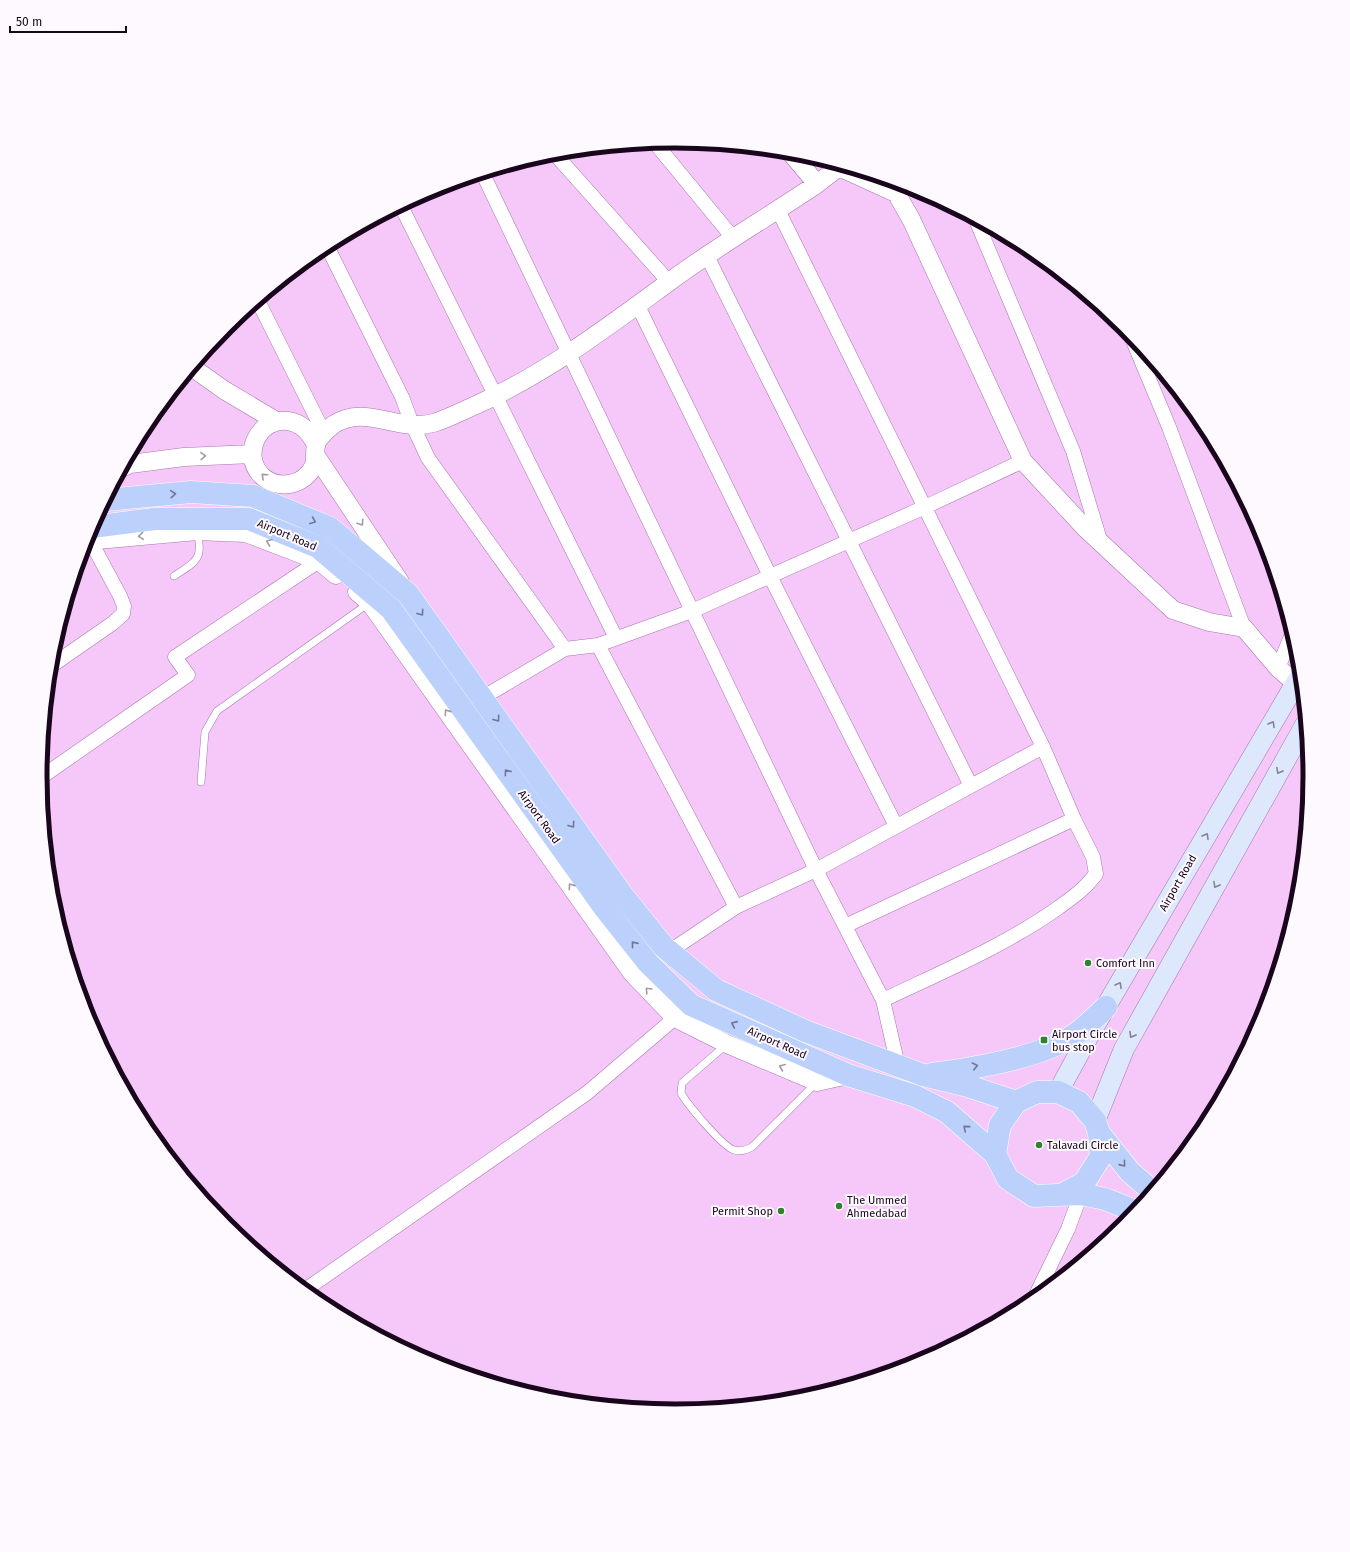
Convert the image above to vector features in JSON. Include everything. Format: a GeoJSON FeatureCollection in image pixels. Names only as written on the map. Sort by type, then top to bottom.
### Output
{"type":"FeatureCollection","features":[{"type":"Feature","properties":{"kind":"main road","name":"Airport Road"},"geometry":{"type":"LineString","coordinates":[[111,499],[191,492],[253,496],[279,495],[330,528],[408,594],[623,896],[664,947],[716,990],[805,1031],[923,1075],[968,1086],[1016,1102]]}},
{"type":"Feature","properties":{"kind":"main road","name":"Airport Road"},"geometry":{"type":"LineString","coordinates":[[96,534],[154,519],[249,519],[318,547],[391,609],[606,910],[648,963],[691,1005],[848,1075],[915,1096],[947,1112],[996,1154]]}},
{"type":"Feature","properties":{"kind":"main road","name":"Airport Road"},"geometry":{"type":"LineString","coordinates":[[1058,1092],[1106,1007],[1297,686]]}},
{"type":"Feature","properties":{"kind":"main road"},"geometry":{"type":"LineString","coordinates":[[1071,1194],[1084,1183],[1101,1156],[1097,1127],[1124,1049],[1302,731]]}},
{"type":"Feature","properties":{"kind":"main road"},"geometry":{"type":"LineString","coordinates":[[923,1075],[968,1068],[1047,1048],[1074,1035],[1106,1007]]}},
{"type":"Feature","properties":{"kind":"main road"},"geometry":{"type":"LineString","coordinates":[[1129,1209],[1105,1199],[1071,1194],[1034,1196],[1008,1178],[996,1154],[1000,1125],[1016,1102],[1037,1092],[1058,1092],[1079,1102],[1130,1172],[1149,1188]]}},
{"type":"Feature","properties":{"kind":"street"},"geometry":{"type":"LineString","coordinates":[[659,148],[734,239]]}},
{"type":"Feature","properties":{"kind":"street"},"geometry":{"type":"LineString","coordinates":[[559,159],[669,282]]}},
{"type":"Feature","properties":{"kind":"street"},"geometry":{"type":"LineString","coordinates":[[797,160],[817,184]]}},
{"type":"Feature","properties":{"kind":"street"},"geometry":{"type":"LineString","coordinates":[[319,444],[305,428],[296,422],[286,420],[276,421],[266,425],[258,433],[253,443],[252,454],[254,465],[261,474],[270,481],[279,495],[308,474],[314,466],[319,444],[334,424],[353,416],[368,416],[412,424],[431,424],[496,396],[534,376],[570,354],[669,282],[837,169]]}},
{"type":"Feature","properties":{"kind":"street"},"geometry":{"type":"LineString","coordinates":[[485,177],[816,870],[883,1000],[898,1066]]}},
{"type":"Feature","properties":{"kind":"street"},"geometry":{"type":"LineString","coordinates":[[897,189],[1023,460],[1085,528],[1173,610],[1209,622],[1244,628]]}},
{"type":"Feature","properties":{"kind":"street"},"geometry":{"type":"LineString","coordinates":[[403,210],[616,638]]}},
{"type":"Feature","properties":{"kind":"street"},"geometry":{"type":"LineString","coordinates":[[778,210],[1043,747],[1074,819],[1094,857],[1096,874],[1085,888],[1039,922],[1000,943],[883,1000]]}},
{"type":"Feature","properties":{"kind":"street"},"geometry":{"type":"LineString","coordinates":[[979,227],[1074,451],[1101,543]]}},
{"type":"Feature","properties":{"kind":"street"},"geometry":{"type":"LineString","coordinates":[[330,252],[402,397],[412,424],[428,458],[566,649]]}},
{"type":"Feature","properties":{"kind":"street"},"geometry":{"type":"LineString","coordinates":[[708,256],[972,786]]}},
{"type":"Feature","properties":{"kind":"street"},"geometry":{"type":"LineString","coordinates":[[260,305],[319,444],[408,594]]}},
{"type":"Feature","properties":{"kind":"street"},"geometry":{"type":"LineString","coordinates":[[638,306],[770,576],[896,826]]}},
{"type":"Feature","properties":{"kind":"street"},"geometry":{"type":"LineString","coordinates":[[1138,352],[1169,427],[1244,628],[1278,668],[1296,680]]}},
{"type":"Feature","properties":{"kind":"street"},"geometry":{"type":"LineString","coordinates":[[196,370],[224,390],[276,421]]}},
{"type":"Feature","properties":{"kind":"street"},"geometry":{"type":"LineString","coordinates":[[130,464],[184,457],[252,454]]}},
{"type":"Feature","properties":{"kind":"street"},"geometry":{"type":"LineString","coordinates":[[482,698],[566,649],[598,645],[692,611],[925,507],[1023,460]]}},
{"type":"Feature","properties":{"kind":"street"},"geometry":{"type":"LineString","coordinates":[[95,536],[197,531],[246,533],[319,561],[370,603],[632,974],[675,1018],[727,1044],[818,1082],[848,1075]]}},
{"type":"Feature","properties":{"kind":"street"},"geometry":{"type":"LineString","coordinates":[[58,660],[113,623],[123,614],[124,606],[120,596],[92,543]]}},
{"type":"Feature","properties":{"kind":"street"},"geometry":{"type":"LineString","coordinates":[[47,773],[188,675],[175,657],[319,561]]}},
{"type":"Feature","properties":{"kind":"street"},"geometry":{"type":"LineString","coordinates":[[1278,668],[1289,642]]}},
{"type":"Feature","properties":{"kind":"street"},"geometry":{"type":"LineString","coordinates":[[598,645],[736,907]]}},
{"type":"Feature","properties":{"kind":"street"},"geometry":{"type":"LineString","coordinates":[[670,951],[736,907],[816,870],[1043,747]]}},
{"type":"Feature","properties":{"kind":"street"},"geometry":{"type":"LineString","coordinates":[[845,926],[1074,819]]}},
{"type":"Feature","properties":{"kind":"street"},"geometry":{"type":"LineString","coordinates":[[310,1286],[587,1093],[675,1018]]}},
{"type":"Feature","properties":{"kind":"street"},"geometry":{"type":"LineString","coordinates":[[1040,1286],[1068,1230],[1071,1194]]}},
{"type":"Feature","properties":{"kind":"lane"},"geometry":{"type":"LineString","coordinates":[[174,576],[191,564],[199,554],[200,543],[197,531]]}},
{"type":"Feature","properties":{"kind":"lane"},"geometry":{"type":"LineString","coordinates":[[201,782],[206,732],[217,711],[370,603]]}},
{"type":"Feature","properties":{"kind":"lane"},"geometry":{"type":"LineString","coordinates":[[727,1044],[682,1082],[681,1093],[699,1117],[733,1150],[744,1151],[752,1147],[818,1082]]}},
{"type":"Feature","properties":{"kind":"place","name":"Comfort Inn"},"geometry":{"type":"Point","coordinates":[1088,963]}},
{"type":"Feature","properties":{"kind":"place","name":"Airport Circle bus stop"},"geometry":{"type":"Point","coordinates":[1044,1040]}},
{"type":"Feature","properties":{"kind":"place","name":"Talavadi Circle"},"geometry":{"type":"Point","coordinates":[1039,1145]}},
{"type":"Feature","properties":{"kind":"place","name":"The Ummed Ahmedabad"},"geometry":{"type":"Point","coordinates":[839,1206]}},
{"type":"Feature","properties":{"kind":"place","name":"Permit Shop"},"geometry":{"type":"Point","coordinates":[781,1211]}}]}
